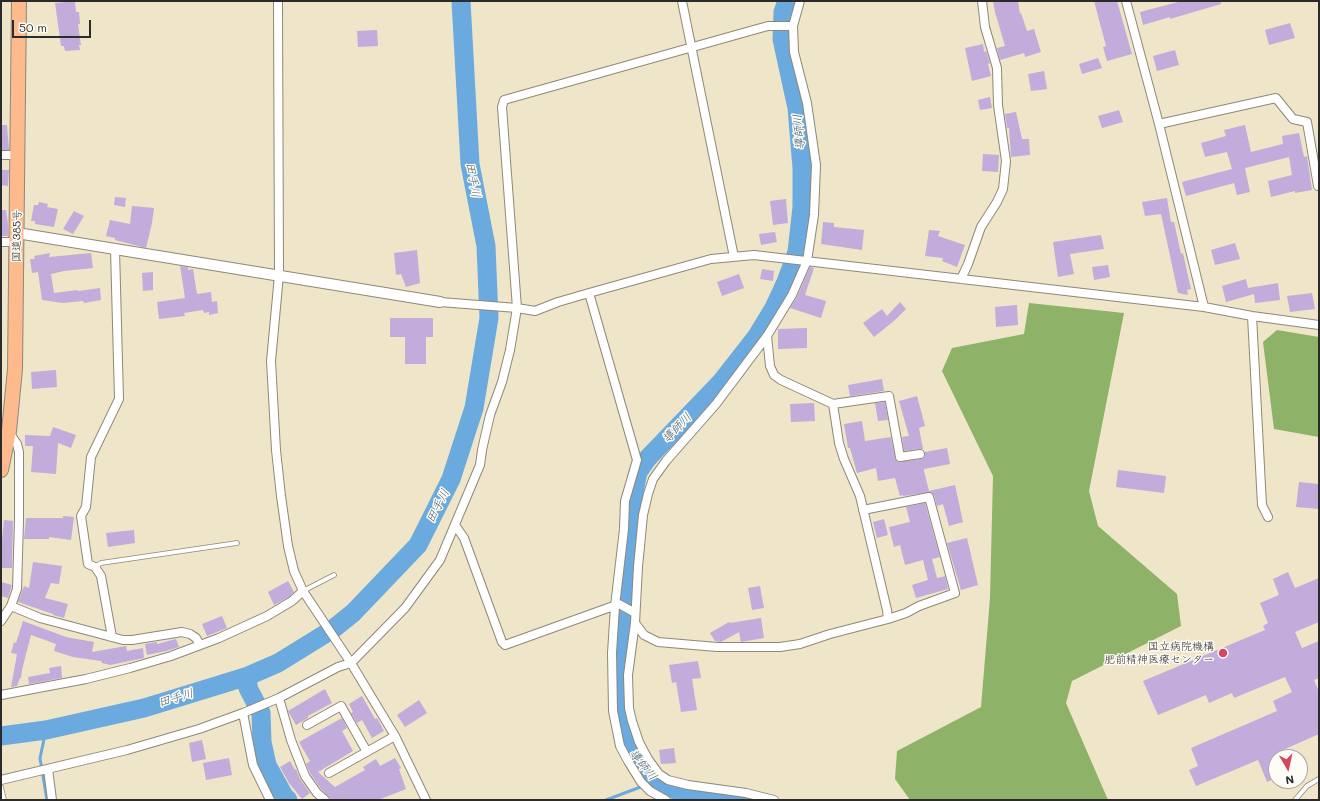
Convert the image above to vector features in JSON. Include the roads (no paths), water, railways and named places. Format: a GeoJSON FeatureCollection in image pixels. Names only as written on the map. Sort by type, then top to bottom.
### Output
{"type":"FeatureCollection","features":[{"type":"Feature","properties":{"kind":"highway","name":"国道385号"},"geometry":{"type":"LineString","coordinates":[[1,470],[9,431],[16,369],[18,1]]}},
{"type":"Feature","properties":{"kind":"street"},"geometry":{"type":"LineString","coordinates":[[278,1],[279,275],[271,360],[276,450],[288,546],[294,571],[305,594],[349,660],[394,736],[426,800]]}},
{"type":"Feature","properties":{"kind":"street"},"geometry":{"type":"LineString","coordinates":[[682,1],[734,257]]}},
{"type":"Feature","properties":{"kind":"street"},"geometry":{"type":"LineString","coordinates":[[774,800],[746,793],[688,785],[668,780],[659,774],[639,742],[629,708],[628,675],[635,623],[643,516],[648,494],[654,479],[666,461],[716,404],[767,336],[792,295],[808,261],[814,216],[816,165],[808,103],[794,52],[793,26],[800,1]]}},
{"type":"Feature","properties":{"kind":"street"},"geometry":{"type":"LineString","coordinates":[[961,279],[981,227],[997,202],[1003,189],[1006,161],[998,105],[997,68],[985,27],[982,1]]}},
{"type":"Feature","properties":{"kind":"street"},"geometry":{"type":"LineString","coordinates":[[1126,1],[1159,124],[1204,307]]}},
{"type":"Feature","properties":{"kind":"street"},"geometry":{"type":"LineString","coordinates":[[1,780],[128,750],[199,729],[268,703],[338,668],[349,660],[404,608],[440,560],[480,465],[490,415],[502,382],[510,350],[517,308],[502,106],[504,100],[768,26],[793,26]]}},
{"type":"Feature","properties":{"kind":"street"},"geometry":{"type":"LineString","coordinates":[[1159,124],[1276,98],[1293,119],[1307,122],[1319,186]]}},
{"type":"Feature","properties":{"kind":"street"},"geometry":{"type":"LineString","coordinates":[[1,155],[18,155]]}},
{"type":"Feature","properties":{"kind":"street"},"geometry":{"type":"LineString","coordinates":[[1,242],[17,237],[114,248],[440,302],[517,308],[535,312],[558,302],[711,259],[754,255],[1204,307],[1252,316],[1319,325]]}},
{"type":"Feature","properties":{"kind":"street"},"geometry":{"type":"LineString","coordinates":[[112,637],[100,576],[95,566],[88,564],[81,516],[86,506],[91,457],[119,400],[114,248]]}},
{"type":"Feature","properties":{"kind":"street"},"geometry":{"type":"LineString","coordinates":[[589,293],[637,460],[625,501],[624,529],[612,653],[613,711],[620,746],[628,761],[641,782],[650,791],[666,800]]}},
{"type":"Feature","properties":{"kind":"street"},"geometry":{"type":"LineString","coordinates":[[1252,316],[1262,505],[1268,517]]}},
{"type":"Feature","properties":{"kind":"street"},"geometry":{"type":"LineString","coordinates":[[767,336],[770,366],[774,375],[781,380],[833,404],[890,396],[900,457],[920,454]]}},
{"type":"Feature","properties":{"kind":"street"},"geometry":{"type":"LineString","coordinates":[[833,404],[839,443],[844,459],[860,496],[888,619]]}},
{"type":"Feature","properties":{"kind":"street"},"geometry":{"type":"LineString","coordinates":[[1,621],[12,606],[17,589],[20,520],[19,452],[17,444],[9,431]]}},
{"type":"Feature","properties":{"kind":"street"},"geometry":{"type":"LineString","coordinates":[[635,623],[644,635],[658,642],[717,647],[780,647],[800,644],[830,634],[888,619],[955,593],[929,497],[863,510]]}},
{"type":"Feature","properties":{"kind":"street"},"geometry":{"type":"LineString","coordinates":[[454,525],[464,538],[502,642],[506,645],[617,605],[635,613]]}},
{"type":"Feature","properties":{"kind":"street"},"geometry":{"type":"LineString","coordinates":[[1,695],[78,681],[130,668],[200,645],[267,616],[305,594]]}},
{"type":"Feature","properties":{"kind":"street"},"geometry":{"type":"LineString","coordinates":[[12,606],[40,618],[123,640],[132,640],[182,632],[190,634],[196,638],[200,645]]}},
{"type":"Feature","properties":{"kind":"street"},"geometry":{"type":"LineString","coordinates":[[279,698],[291,740],[304,776],[317,794],[325,800]]}},
{"type":"Feature","properties":{"kind":"street"},"geometry":{"type":"LineString","coordinates":[[307,725],[341,706],[367,752]]}},
{"type":"Feature","properties":{"kind":"street"},"geometry":{"type":"LineString","coordinates":[[244,713],[253,765],[270,800]]}},
{"type":"Feature","properties":{"kind":"street"},"geometry":{"type":"LineString","coordinates":[[329,773],[394,736]]}},
{"type":"Feature","properties":{"kind":"street"},"geometry":{"type":"LineString","coordinates":[[48,769],[52,800]]}},
{"type":"Feature","properties":{"kind":"lane"},"geometry":{"type":"LineString","coordinates":[[95,566],[101,563],[237,543]]}},
{"type":"Feature","properties":{"kind":"lane"},"geometry":{"type":"LineString","coordinates":[[305,594],[334,575]]}},
{"type":"Feature","properties":{"kind":"lane"},"geometry":{"type":"LineString","coordinates":[[1294,800],[1307,786],[1319,779]]}},
{"type":"Feature","properties":{"kind":"lane"},"geometry":{"type":"LineString","coordinates":[[1,787],[4,800]]}},
{"type":"Feature","properties":{"kind":"waterway","name":"田手川"},"geometry":{"type":"LineString","coordinates":[[1,736],[46,730],[144,708],[248,676],[278,663],[333,629],[353,613],[418,545],[451,479],[474,408],[489,318],[486,246],[470,164],[461,1]]}},
{"type":"Feature","properties":{"kind":"waterway","name":"導師川"},"geometry":{"type":"LineString","coordinates":[[741,800],[722,795],[679,791],[654,782],[639,765],[630,751],[620,715],[619,688],[623,645],[623,616],[632,502],[638,472],[647,459],[721,382],[757,336],[774,308],[786,282],[797,252],[802,207],[802,168],[797,108],[782,39],[783,12],[787,1]]}},
{"type":"Feature","properties":{"kind":"waterway"},"geometry":{"type":"LineString","coordinates":[[248,676],[248,688],[261,713],[262,742],[267,765],[284,796],[288,800]]}},
{"type":"Feature","properties":{"kind":"waterway"},"geometry":{"type":"LineString","coordinates":[[46,730],[40,758],[47,800]]}},
{"type":"Feature","properties":{"kind":"waterway"},"geometry":{"type":"LineString","coordinates":[[606,800],[654,782]]}},
{"type":"Feature","properties":{"kind":"place","name":"国立病院機構 肥前精神医療センター"},"geometry":{"type":"Point","coordinates":[1223,653]}}]}
